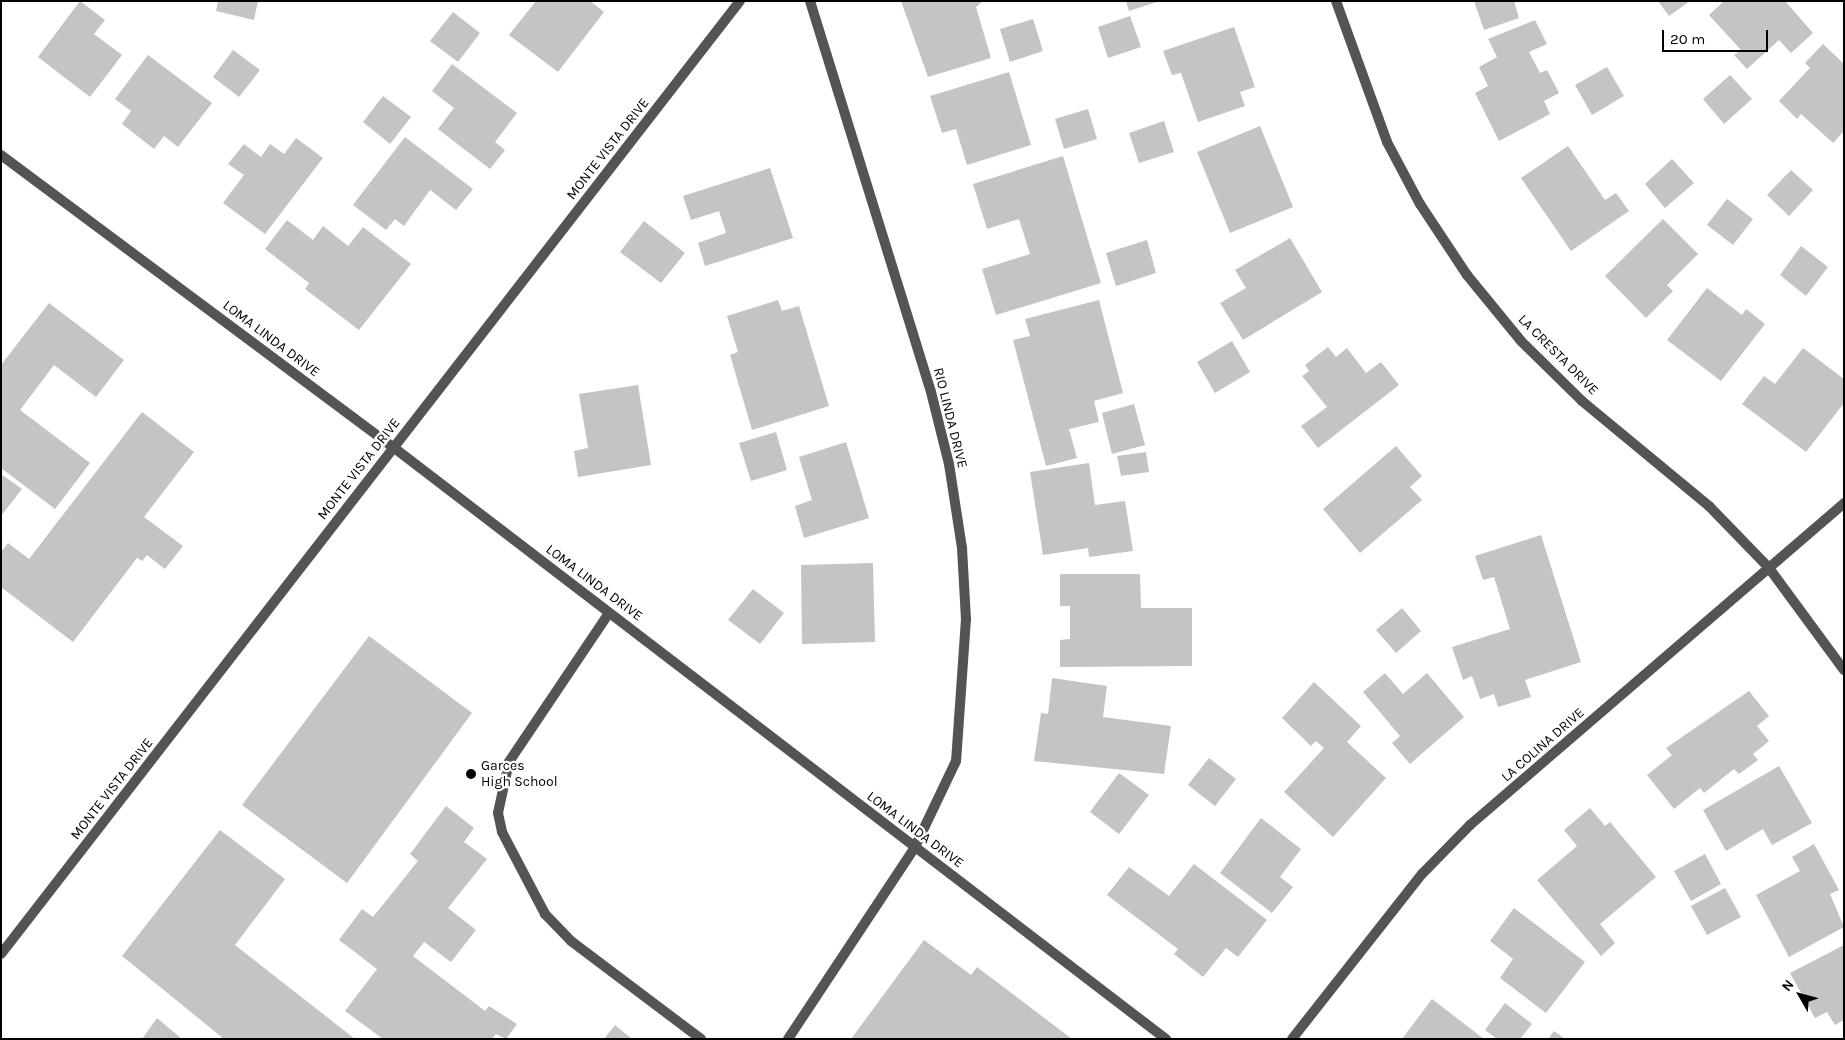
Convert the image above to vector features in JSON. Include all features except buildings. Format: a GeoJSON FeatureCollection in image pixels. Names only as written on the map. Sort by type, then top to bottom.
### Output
{"type":"FeatureCollection","features":[{"type":"Feature","properties":{"kind":"street","name":"MONTE VISTA DRIVE"},"geometry":{"type":"LineString","coordinates":[[1,954],[740,1]]}},
{"type":"Feature","properties":{"kind":"street","name":"RIO LINDA DRIVE"},"geometry":{"type":"LineString","coordinates":[[789,1037],[915,847],[956,761],[964,690],[962,548],[949,464],[930,392],[810,1]]}},
{"type":"Feature","properties":{"kind":"street","name":"LA CRESTA DRIVE"},"geometry":{"type":"LineString","coordinates":[[1336,1],[1387,142],[1420,204],[1467,275],[1521,341],[1582,400],[1709,506],[1769,568],[1844,670]]}},
{"type":"Feature","properties":{"kind":"street","name":"LOMA LINDA DRIVE"},"geometry":{"type":"LineString","coordinates":[[1,155],[393,447],[1166,1039]]}},
{"type":"Feature","properties":{"kind":"street","name":"LA COLINA DRIVE"},"geometry":{"type":"LineString","coordinates":[[1292,1039],[1422,874],[1470,825],[1844,503]]}},
{"type":"Feature","properties":{"kind":"street"},"geometry":{"type":"LineString","coordinates":[[609,613],[509,762],[498,813],[502,832],[545,914],[572,941],[701,1039]]}},
{"type":"Feature","properties":{"kind":"place","name":"Garces High School"},"geometry":{"type":"Point","coordinates":[471,774]}}]}
